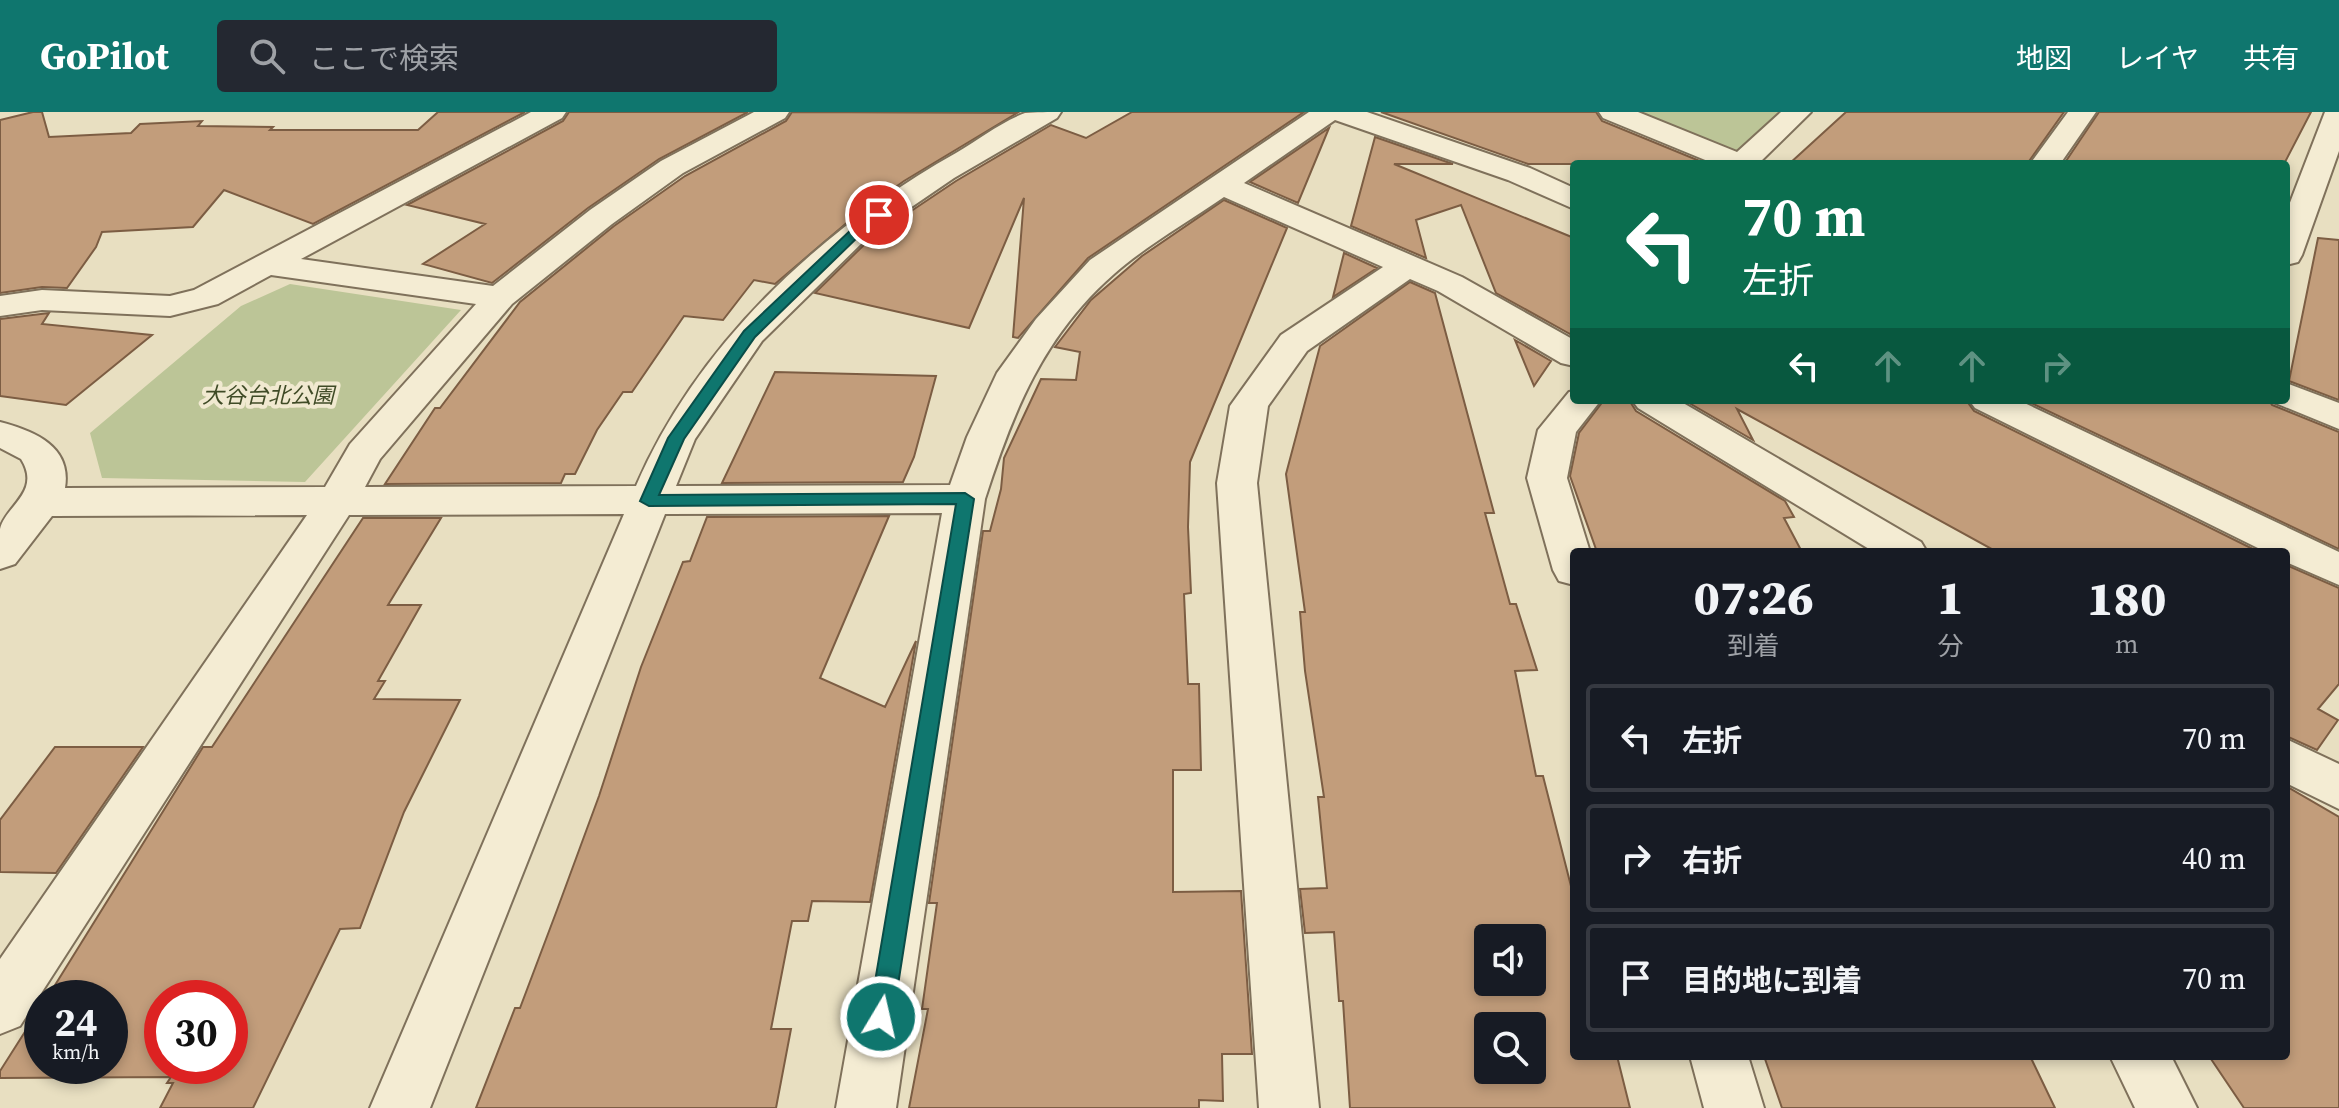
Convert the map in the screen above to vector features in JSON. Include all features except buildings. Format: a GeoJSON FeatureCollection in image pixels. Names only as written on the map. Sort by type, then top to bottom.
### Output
{"type":"FeatureCollection","features":[{"type":"Feature","properties":{"kind":"street"},"geometry":{"type":"LineString","coordinates":[[0,306],[42,300],[170,306],[206,297],[552,112]]}},
{"type":"Feature","properties":{"kind":"street"},"geometry":{"type":"LineString","coordinates":[[0,1007],[337,501],[364,453],[500,297],[601,217],[672,167],[775,112]]}},
{"type":"Feature","properties":{"kind":"street"},"geometry":{"type":"LineString","coordinates":[[866,1108],[965,499],[986,437],[1015,373],[1048,326],[1102,267],[1328,112]]}},
{"type":"Feature","properties":{"kind":"street"},"geometry":{"type":"LineString","coordinates":[[1340,112],[1519,174],[1570,198]]}},
{"type":"Feature","properties":{"kind":"street"},"geometry":{"type":"LineString","coordinates":[[1613,112],[1731,160]]}},
{"type":"Feature","properties":{"kind":"street"},"geometry":{"type":"LineString","coordinates":[[1745,160],[1797,112]]}},
{"type":"Feature","properties":{"kind":"street"},"geometry":{"type":"LineString","coordinates":[[2048,160],[2082,112]]}},
{"type":"Feature","properties":{"kind":"street"},"geometry":{"type":"LineString","coordinates":[[2290,244],[2339,112]]}},
{"type":"Feature","properties":{"kind":"street"},"geometry":{"type":"LineString","coordinates":[[400,1108],[676,438],[749,334],[858,229],[1037,113]]}},
{"type":"Feature","properties":{"kind":"street"},"geometry":{"type":"LineString","coordinates":[[1222,185],[1450,284],[1570,353]]}},
{"type":"Feature","properties":{"kind":"street"},"geometry":{"type":"LineString","coordinates":[[269,265],[500,297]]}},
{"type":"Feature","properties":{"kind":"street"},"geometry":{"type":"LineString","coordinates":[[1289,1108],[1237,483],[1249,406],[1294,343],[1408,265]]}},
{"type":"Feature","properties":{"kind":"street"},"geometry":{"type":"LineString","coordinates":[[2290,396],[2339,417]]}},
{"type":"Feature","properties":{"kind":"street"},"geometry":{"type":"LineString","coordinates":[[1570,556],[1547,478],[1557,430],[1579,404]]}},
{"type":"Feature","properties":{"kind":"street"},"geometry":{"type":"LineString","coordinates":[[1658,404],[1896,548]]}},
{"type":"Feature","properties":{"kind":"street"},"geometry":{"type":"LineString","coordinates":[[1996,404],[2339,570]]}},
{"type":"Feature","properties":{"kind":"street"},"geometry":{"type":"LineString","coordinates":[[0,434],[35,449],[47,474],[41,502],[0,554]]}},
{"type":"Feature","properties":{"kind":"street"},"geometry":{"type":"LineString","coordinates":[[41,502],[965,499]]}},
{"type":"Feature","properties":{"kind":"street"},"geometry":{"type":"LineString","coordinates":[[2290,761],[2339,788]]}},
{"type":"Feature","properties":{"kind":"street"},"geometry":{"type":"LineString","coordinates":[[1720,1060],[1734,1108]]}},
{"type":"Feature","properties":{"kind":"street"},"geometry":{"type":"LineString","coordinates":[[2141,1060],[2167,1108]]}},
{"type":"Feature","properties":{"kind":"green space"},"geometry":{"type":"Polygon","coordinates":[[[1619,112],[1790,112],[1738,160],[1619,112]]]}},
{"type":"Feature","properties":{"kind":"green space","name":"大谷台北公園"},"geometry":{"type":"Polygon","coordinates":[[[290,284],[461,310],[305,482],[102,478],[90,433],[241,306],[290,284]]]}},
{"type":"Feature","properties":{"kind":"route"},"geometry":{"type":"LineString","coordinates":[[879,215],[858,229],[749,334],[676,438],[649,501],[965,499],[881,1017]]}}]}
